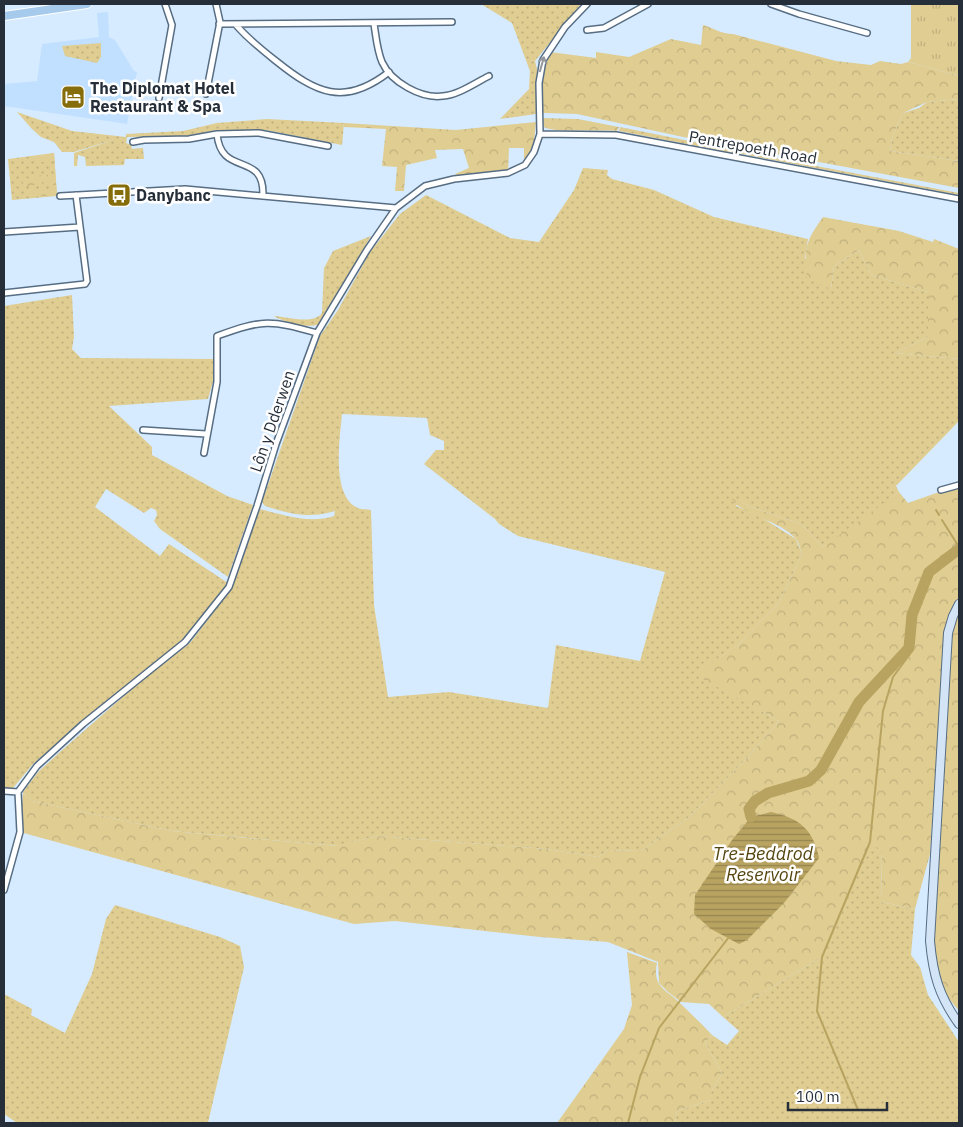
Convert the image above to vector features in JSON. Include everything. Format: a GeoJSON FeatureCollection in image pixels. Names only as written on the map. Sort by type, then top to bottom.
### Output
{"type":"FeatureCollection","features":[{"type":"Feature","properties":{"kind":"main road"},"geometry":{"type":"LineString","coordinates":[[4,16],[45,7],[87,4]]}},
{"type":"Feature","properties":{"kind":"main road"},"geometry":{"type":"LineString","coordinates":[[959,604],[948,633],[930,941],[937,984],[944,1003],[959,1024]]}},
{"type":"Feature","properties":{"kind":"street"},"geometry":{"type":"LineString","coordinates":[[159,98],[172,25],[165,4]]}},
{"type":"Feature","properties":{"kind":"street"},"geometry":{"type":"LineString","coordinates":[[206,94],[219,24],[216,4]]}},
{"type":"Feature","properties":{"kind":"street","name":"Lôn y Dderwen"},"geometry":{"type":"LineString","coordinates":[[18,792],[37,766],[83,724],[185,642],[229,587],[276,444],[318,333],[367,250],[396,208],[425,186],[454,180],[499,175],[525,165],[534,152],[540,134],[540,73],[542,60],[565,27],[587,4]]}},
{"type":"Feature","properties":{"kind":"street"},"geometry":{"type":"LineString","coordinates":[[587,30],[604,28],[648,4]]}},
{"type":"Feature","properties":{"kind":"street"},"geometry":{"type":"LineString","coordinates":[[771,4],[867,34]]}},
{"type":"Feature","properties":{"kind":"street"},"geometry":{"type":"LineString","coordinates":[[219,24],[452,22]]}},
{"type":"Feature","properties":{"kind":"street"},"geometry":{"type":"LineString","coordinates":[[374,24],[383,62],[389,72],[409,88],[433,97],[452,94],[489,76]]}},
{"type":"Feature","properties":{"kind":"street"},"geometry":{"type":"LineString","coordinates":[[236,25],[245,36],[293,75],[312,87],[328,92],[357,91],[372,86],[389,72]]}},
{"type":"Feature","properties":{"kind":"street"},"geometry":{"type":"LineString","coordinates":[[133,142],[189,139],[218,134],[259,133],[328,146]]}},
{"type":"Feature","properties":{"kind":"street"},"geometry":{"type":"LineString","coordinates":[[218,134],[218,146],[224,155],[258,172],[264,180],[264,195]]}},
{"type":"Feature","properties":{"kind":"street","name":"Pentrepoeth Road"},"geometry":{"type":"LineString","coordinates":[[540,134],[616,135],[959,199]]}},
{"type":"Feature","properties":{"kind":"street"},"geometry":{"type":"LineString","coordinates":[[60,196],[185,189],[396,208]]}},
{"type":"Feature","properties":{"kind":"street"},"geometry":{"type":"LineString","coordinates":[[143,191],[144,197]]}},
{"type":"Feature","properties":{"kind":"street"},"geometry":{"type":"LineString","coordinates":[[4,293],[85,284],[87,281],[76,195]]}},
{"type":"Feature","properties":{"kind":"street"},"geometry":{"type":"LineString","coordinates":[[4,232],[80,227]]}},
{"type":"Feature","properties":{"kind":"street"},"geometry":{"type":"LineString","coordinates":[[204,453],[217,382],[217,336],[252,323],[277,322],[318,333]]}},
{"type":"Feature","properties":{"kind":"street"},"geometry":{"type":"LineString","coordinates":[[143,430],[206,434]]}},
{"type":"Feature","properties":{"kind":"street"},"geometry":{"type":"LineString","coordinates":[[941,490],[959,485]]}},
{"type":"Feature","properties":{"kind":"street"},"geometry":{"type":"LineString","coordinates":[[4,791],[18,792],[20,832],[4,890]]}},
{"type":"Feature","properties":{"kind":"shaded area"},"geometry":{"type":"Polygon","coordinates":[[[108,12],[109,37],[115,40],[134,71],[137,72],[127,124],[4,106],[4,84],[37,81],[42,44],[99,37],[97,13],[108,12]]]}},
{"type":"Feature","properties":{"kind":"green space"},"geometry":{"type":"Polygon","coordinates":[[[481,4],[581,4],[535,61],[537,69],[536,114],[500,119],[529,89],[530,71],[512,23],[481,4]]]}},
{"type":"Feature","properties":{"kind":"green space"},"geometry":{"type":"Polygon","coordinates":[[[911,4],[959,4],[959,74],[956,75],[908,62],[911,58],[911,4]]]}},
{"type":"Feature","properties":{"kind":"green space"},"geometry":{"type":"Polygon","coordinates":[[[703,25],[725,33],[836,61],[871,65],[880,61],[901,64],[908,62],[956,75],[959,74],[959,99],[927,102],[903,113],[892,138],[890,151],[959,161],[959,188],[683,137],[577,114],[543,113],[541,77],[550,52],[596,58],[596,52],[629,57],[671,39],[701,45],[703,25]]]}},
{"type":"Feature","properties":{"kind":"green space"},"geometry":{"type":"Polygon","coordinates":[[[101,43],[101,57],[97,63],[65,56],[62,46],[101,43]]]}},
{"type":"Feature","properties":{"kind":"green space"},"geometry":{"type":"Polygon","coordinates":[[[959,99],[959,161],[890,151],[892,138],[903,113],[919,108],[927,102],[959,99]]]}},
{"type":"Feature","properties":{"kind":"green space"},"geometry":{"type":"Polygon","coordinates":[[[17,112],[72,131],[126,137],[126,134],[183,131],[217,123],[267,119],[344,123],[342,145],[266,130],[217,130],[186,136],[127,137],[126,143],[131,145],[132,149],[143,148],[144,159],[125,159],[124,165],[86,166],[85,157],[78,155],[77,166],[74,166],[74,153],[116,139],[74,152],[62,152],[54,142],[41,137],[32,129],[17,112]]]}},
{"type":"Feature","properties":{"kind":"green space"},"geometry":{"type":"Polygon","coordinates":[[[543,118],[578,119],[619,127],[617,131],[557,130],[544,127],[543,118]]]}},
{"type":"Feature","properties":{"kind":"green space"},"geometry":{"type":"Polygon","coordinates":[[[536,122],[533,151],[524,164],[524,148],[509,148],[508,172],[457,177],[455,174],[469,168],[463,149],[435,150],[437,158],[406,165],[404,191],[395,191],[397,167],[382,166],[386,129],[344,127],[344,123],[456,130],[536,122]]]}},
{"type":"Feature","properties":{"kind":"green space"},"geometry":{"type":"Polygon","coordinates":[[[620,127],[734,150],[733,153],[619,131],[620,127]]]}},
{"type":"Feature","properties":{"kind":"green space"},"geometry":{"type":"Polygon","coordinates":[[[737,151],[959,193],[959,195],[736,153],[737,151]]]}},
{"type":"Feature","properties":{"kind":"green space"},"geometry":{"type":"Polygon","coordinates":[[[54,153],[57,196],[12,200],[8,159],[54,153]]]}},
{"type":"Feature","properties":{"kind":"green space"},"geometry":{"type":"Polygon","coordinates":[[[54,153],[57,196],[52,196],[49,193],[46,196],[27,195],[26,193],[30,191],[55,189],[54,185],[44,182],[28,187],[22,182],[26,178],[54,176],[53,157],[44,162],[34,162],[32,157],[54,153]]]}},
{"type":"Feature","properties":{"kind":"green space"},"geometry":{"type":"Polygon","coordinates":[[[583,168],[608,170],[607,175],[612,179],[654,190],[714,217],[808,239],[805,258],[831,289],[834,266],[859,250],[871,275],[928,292],[928,337],[895,353],[959,359],[959,421],[896,486],[899,492],[843,535],[823,547],[801,524],[748,506],[741,500],[736,506],[761,517],[796,539],[802,554],[779,603],[738,645],[695,674],[779,721],[747,758],[688,818],[641,851],[608,850],[599,857],[546,849],[377,836],[338,846],[172,831],[32,801],[23,792],[38,772],[141,681],[190,643],[232,588],[260,509],[306,519],[334,516],[335,511],[317,515],[291,513],[265,506],[262,502],[320,336],[338,310],[370,252],[400,214],[426,195],[510,238],[539,242],[574,190],[583,168]],[[342,414],[339,464],[343,490],[348,500],[356,507],[371,510],[374,605],[388,697],[449,692],[548,708],[556,645],[640,661],[665,572],[518,536],[499,524],[424,464],[436,450],[444,450],[444,441],[430,435],[427,418],[342,414]]]}},
{"type":"Feature","properties":{"kind":"green space"},"geometry":{"type":"Polygon","coordinates":[[[823,217],[899,231],[933,242],[934,239],[959,249],[959,359],[895,353],[928,337],[928,292],[871,275],[859,250],[834,266],[831,289],[807,279],[807,246],[812,233],[823,217]]]}},
{"type":"Feature","properties":{"kind":"green space"},"geometry":{"type":"Polygon","coordinates":[[[371,236],[320,324],[309,326],[297,324],[274,316],[293,319],[313,319],[318,317],[322,313],[324,268],[333,251],[371,236]]]}},
{"type":"Feature","properties":{"kind":"green space"},"geometry":{"type":"Polygon","coordinates":[[[72,295],[74,337],[72,349],[81,358],[213,359],[214,378],[208,399],[109,406],[152,447],[152,455],[227,496],[253,505],[228,577],[160,529],[154,521],[157,515],[156,510],[151,508],[144,513],[106,489],[95,507],[160,556],[169,544],[228,583],[183,640],[34,763],[13,788],[4,788],[4,306],[72,295]]]}},
{"type":"Feature","properties":{"kind":"green space"},"geometry":{"type":"Polygon","coordinates":[[[959,485],[959,598],[954,603],[945,628],[930,854],[915,909],[881,902],[882,851],[870,842],[822,957],[723,1017],[709,1004],[681,1002],[668,992],[659,983],[658,962],[608,942],[540,937],[395,921],[354,924],[20,832],[23,792],[32,801],[172,831],[337,846],[377,836],[546,849],[599,857],[608,850],[641,851],[688,818],[747,758],[779,721],[694,674],[738,645],[779,603],[802,554],[797,540],[789,533],[745,510],[731,499],[741,500],[748,506],[801,524],[823,547],[899,492],[908,503],[959,485]]]}},
{"type":"Feature","properties":{"kind":"green space"},"geometry":{"type":"Polygon","coordinates":[[[959,604],[959,1011],[937,984],[932,963],[948,633],[959,604]]]}},
{"type":"Feature","properties":{"kind":"green space"},"geometry":{"type":"Polygon","coordinates":[[[870,842],[882,850],[881,902],[915,909],[911,955],[920,967],[928,995],[959,1042],[959,1123],[675,1123],[677,1111],[711,1100],[711,1092],[722,1073],[705,1043],[712,1035],[727,1045],[739,1031],[723,1017],[822,957],[870,842]]]}},
{"type":"Feature","properties":{"kind":"green space"},"geometry":{"type":"Polygon","coordinates":[[[115,905],[220,937],[240,946],[244,967],[208,1123],[17,1123],[4,1114],[4,994],[32,1009],[31,1015],[65,1033],[92,974],[106,919],[115,905]]]}},
{"type":"Feature","properties":{"kind":"green space"},"geometry":{"type":"Polygon","coordinates":[[[627,952],[657,963],[657,978],[662,987],[712,1035],[705,1043],[722,1073],[711,1092],[711,1100],[677,1111],[675,1123],[557,1123],[624,1029],[632,1005],[627,952]]]}},
{"type":"Feature","properties":{"kind":"water","name":"Tre-Beddrod Reservoir"},"geometry":{"type":"Polygon","coordinates":[[[771,812],[789,818],[803,826],[813,839],[819,858],[784,903],[747,940],[739,944],[711,929],[694,914],[695,895],[732,840],[751,817],[771,812]]]}},
{"type":"Feature","properties":{"kind":"waterway"},"geometry":{"type":"LineString","coordinates":[[936,510],[939,515]]}},
{"type":"Feature","properties":{"kind":"waterway"},"geometry":{"type":"LineString","coordinates":[[942,520],[959,547]]}},
{"type":"Feature","properties":{"kind":"waterway"},"geometry":{"type":"LineString","coordinates":[[751,817],[749,809],[755,801],[768,793],[809,781],[821,770],[859,702],[909,648],[912,615],[929,572],[959,549]]}},
{"type":"Feature","properties":{"kind":"waterway"},"geometry":{"type":"LineString","coordinates":[[858,1110],[817,1011],[822,957],[870,842],[883,711],[893,677],[910,654]]}},
{"type":"Feature","properties":{"kind":"waterway"},"geometry":{"type":"LineString","coordinates":[[628,1123],[640,1077],[659,1028],[729,937]]}},
{"type":"Feature","properties":{"kind":"place","name":"The Diplomat Hotel Restaurant & Spa"},"geometry":{"type":"Point","coordinates":[73,97]}},
{"type":"Feature","properties":{"kind":"place","name":"Danybanc"},"geometry":{"type":"Point","coordinates":[119,195]}}]}
